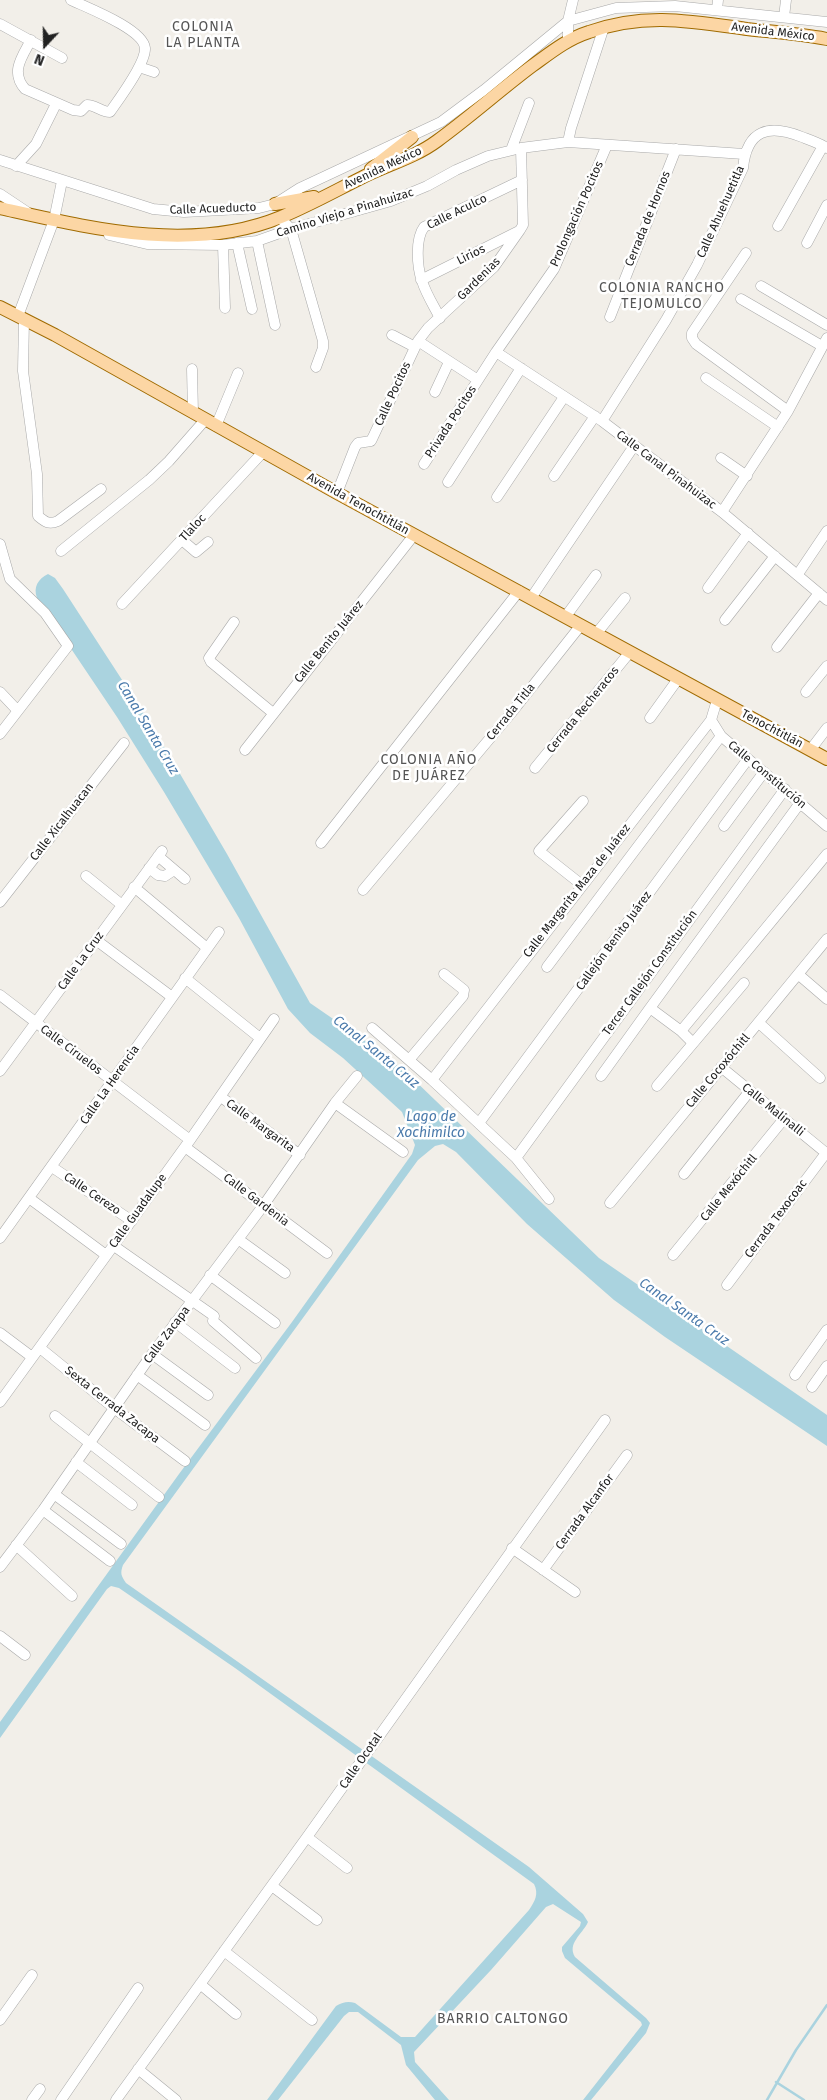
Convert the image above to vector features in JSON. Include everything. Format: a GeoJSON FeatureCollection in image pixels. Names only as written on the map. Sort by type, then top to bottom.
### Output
{"type":"FeatureCollection","features":[{"type":"Feature","properties":{"kind":"main road","name":"Avenida México"},"geometry":{"type":"LineString","coordinates":[[0,208],[84,227],[158,234],[185,235],[237,230],[280,218],[366,175],[420,152],[434,144],[508,84],[568,41],[604,27],[632,21],[669,19],[827,39]]}},
{"type":"Feature","properties":{"kind":"main road"},"geometry":{"type":"LineString","coordinates":[[366,175],[374,166],[412,137]]}},
{"type":"Feature","properties":{"kind":"main road"},"geometry":{"type":"LineString","coordinates":[[275,204],[326,195]]}},
{"type":"Feature","properties":{"kind":"main road","name":"Avenida Tenochtitlán"},"geometry":{"type":"LineString","coordinates":[[0,307],[55,335],[210,423],[717,700]]}},
{"type":"Feature","properties":{"kind":"main road","name":"Tenochtitlán"},"geometry":{"type":"LineString","coordinates":[[717,700],[827,759]]}},
{"type":"Feature","properties":{"kind":"street"},"geometry":{"type":"LineString","coordinates":[[31,40],[17,66],[20,84],[25,89],[56,104],[81,111],[87,105],[92,105],[105,112],[110,112],[140,64],[145,46],[141,38],[132,30],[71,0]]}},
{"type":"Feature","properties":{"kind":"street"},"geometry":{"type":"LineString","coordinates":[[568,41],[568,21],[573,0]]}},
{"type":"Feature","properties":{"kind":"street"},"geometry":{"type":"LineString","coordinates":[[784,17],[786,0]]}},
{"type":"Feature","properties":{"kind":"street"},"geometry":{"type":"LineString","coordinates":[[568,21],[611,5],[629,7],[676,3],[718,5],[784,17],[827,22]]}},
{"type":"Feature","properties":{"kind":"street","name":"Calle Acueducto"},"geometry":{"type":"LineString","coordinates":[[0,160],[62,182],[152,209],[184,212],[244,209],[275,204],[300,188],[441,122],[484,90],[568,21]]}},
{"type":"Feature","properties":{"kind":"street"},"geometry":{"type":"LineString","coordinates":[[0,24],[62,58]]}},
{"type":"Feature","properties":{"kind":"street"},"geometry":{"type":"LineString","coordinates":[[568,142],[604,27]]}},
{"type":"Feature","properties":{"kind":"street"},"geometry":{"type":"LineString","coordinates":[[140,64],[154,72]]}},
{"type":"Feature","properties":{"kind":"street"},"geometry":{"type":"LineString","coordinates":[[16,166],[36,144],[56,104]]}},
{"type":"Feature","properties":{"kind":"street"},"geometry":{"type":"LineString","coordinates":[[516,149],[529,104]]}},
{"type":"Feature","properties":{"kind":"street","name":"Calle Ahuehuetitla"},"geometry":{"type":"LineString","coordinates":[[554,476],[598,419],[666,320],[697,265],[743,168],[744,154],[754,138],[761,132],[773,129],[789,132],[825,147]]}},
{"type":"Feature","properties":{"kind":"street","name":"Camino Viejo a Pinahuizac"},"geometry":{"type":"LineString","coordinates":[[84,227],[89,230],[147,244],[223,245],[257,241],[291,229],[391,200],[427,186],[456,170],[488,156],[516,149],[568,142],[744,154]]}},
{"type":"Feature","properties":{"kind":"street","name":"Prolongación Pocitos"},"geometry":{"type":"LineString","coordinates":[[478,380],[554,269],[607,145]]}},
{"type":"Feature","properties":{"kind":"street"},"geometry":{"type":"LineString","coordinates":[[778,226],[825,147]]}},
{"type":"Feature","properties":{"kind":"street","name":"Gardenias"},"geometry":{"type":"LineString","coordinates":[[416,344],[428,328],[494,267],[523,225],[522,180],[516,149]]}},
{"type":"Feature","properties":{"kind":"street","name":"Cerrada de Hornos"},"geometry":{"type":"LineString","coordinates":[[610,317],[676,149]]}},
{"type":"Feature","properties":{"kind":"street","name":"Calle Aculco"},"geometry":{"type":"LineString","coordinates":[[440,318],[421,280],[418,240],[424,227],[522,180]]}},
{"type":"Feature","properties":{"kind":"street"},"geometry":{"type":"LineString","coordinates":[[62,182],[54,220],[21,318],[23,371],[37,474],[38,516],[52,524],[101,489]]}},
{"type":"Feature","properties":{"kind":"street"},"geometry":{"type":"LineString","coordinates":[[0,194],[30,214]]}},
{"type":"Feature","properties":{"kind":"street"},"geometry":{"type":"LineString","coordinates":[[807,242],[827,204]]}},
{"type":"Feature","properties":{"kind":"street"},"geometry":{"type":"LineString","coordinates":[[280,218],[291,229],[323,341],[323,348],[316,367]]}},
{"type":"Feature","properties":{"kind":"street","name":"Lirios"},"geometry":{"type":"LineString","coordinates":[[421,280],[520,230]]}},
{"type":"Feature","properties":{"kind":"street"},"geometry":{"type":"LineString","coordinates":[[257,241],[276,325]]}},
{"type":"Feature","properties":{"kind":"street"},"geometry":{"type":"LineString","coordinates":[[237,243],[252,309]]}},
{"type":"Feature","properties":{"kind":"street"},"geometry":{"type":"LineString","coordinates":[[223,245],[225,308]]}},
{"type":"Feature","properties":{"kind":"street"},"geometry":{"type":"LineString","coordinates":[[746,253],[692,333],[692,338],[696,344],[788,411]]}},
{"type":"Feature","properties":{"kind":"street"},"geometry":{"type":"LineString","coordinates":[[761,286],[827,325]]}},
{"type":"Feature","properties":{"kind":"street"},"geometry":{"type":"LineString","coordinates":[[722,512],[788,411],[825,342],[741,298]]}},
{"type":"Feature","properties":{"kind":"street"},"geometry":{"type":"LineString","coordinates":[[392,335],[416,344],[478,380]]}},
{"type":"Feature","properties":{"kind":"street","name":"Calle Pocitos"},"geometry":{"type":"LineString","coordinates":[[337,493],[355,447],[358,443],[371,441],[374,437],[416,344]]}},
{"type":"Feature","properties":{"kind":"street","name":"Calle Canal Pinahuizac"},"geometry":{"type":"LineString","coordinates":[[496,352],[598,419],[722,512],[823,596]]}},
{"type":"Feature","properties":{"kind":"street"},"geometry":{"type":"LineString","coordinates":[[435,392],[449,362]]}},
{"type":"Feature","properties":{"kind":"street"},"geometry":{"type":"LineString","coordinates":[[192,368],[193,413]]}},
{"type":"Feature","properties":{"kind":"street"},"geometry":{"type":"LineString","coordinates":[[448,482],[521,368]]}},
{"type":"Feature","properties":{"kind":"street"},"geometry":{"type":"LineString","coordinates":[[61,551],[149,480],[210,423],[238,373]]}},
{"type":"Feature","properties":{"kind":"street"},"geometry":{"type":"LineString","coordinates":[[706,378],[778,427]]}},
{"type":"Feature","properties":{"kind":"street","name":"Privada Pocitos"},"geometry":{"type":"LineString","coordinates":[[424,464],[478,380]]}},
{"type":"Feature","properties":{"kind":"street"},"geometry":{"type":"LineString","coordinates":[[498,498],[564,397]]}},
{"type":"Feature","properties":{"kind":"street"},"geometry":{"type":"LineString","coordinates":[[531,598],[634,446]]}},
{"type":"Feature","properties":{"kind":"street","name":"Tlaloc"},"geometry":{"type":"LineString","coordinates":[[122,604],[263,452]]}},
{"type":"Feature","properties":{"kind":"street"},"geometry":{"type":"LineString","coordinates":[[722,458],[747,476]]}},
{"type":"Feature","properties":{"kind":"street"},"geometry":{"type":"LineString","coordinates":[[798,574],[827,530]]}},
{"type":"Feature","properties":{"kind":"street"},"geometry":{"type":"LineString","coordinates":[[708,588],[748,533]]}},
{"type":"Feature","properties":{"kind":"street","name":"Calle Benito Juárez"},"geometry":{"type":"LineString","coordinates":[[245,750],[414,535]]}},
{"type":"Feature","properties":{"kind":"street"},"geometry":{"type":"LineString","coordinates":[[182,540],[196,552],[208,542]]}},
{"type":"Feature","properties":{"kind":"street"},"geometry":{"type":"LineString","coordinates":[[0,544],[10,579],[45,613],[68,646],[0,734]]}},
{"type":"Feature","properties":{"kind":"street"},"geometry":{"type":"LineString","coordinates":[[725,620],[776,556]]}},
{"type":"Feature","properties":{"kind":"street"},"geometry":{"type":"LineString","coordinates":[[566,616],[596,575]]}},
{"type":"Feature","properties":{"kind":"street"},"geometry":{"type":"LineString","coordinates":[[320,843],[519,591]]}},
{"type":"Feature","properties":{"kind":"street"},"geometry":{"type":"LineString","coordinates":[[777,647],[823,596]]}},
{"type":"Feature","properties":{"kind":"street"},"geometry":{"type":"LineString","coordinates":[[596,634],[626,598]]}},
{"type":"Feature","properties":{"kind":"street"},"geometry":{"type":"LineString","coordinates":[[234,622],[209,658],[273,712]]}},
{"type":"Feature","properties":{"kind":"street","name":"Cerrada Titla"},"geometry":{"type":"LineString","coordinates":[[363,890],[512,712],[581,625]]}},
{"type":"Feature","properties":{"kind":"street","name":"Cerrada Recheracos"},"geometry":{"type":"LineString","coordinates":[[535,768],[630,652]]}},
{"type":"Feature","properties":{"kind":"street"},"geometry":{"type":"LineString","coordinates":[[806,692],[827,666]]}},
{"type":"Feature","properties":{"kind":"street"},"geometry":{"type":"LineString","coordinates":[[650,718],[678,678]]}},
{"type":"Feature","properties":{"kind":"street"},"geometry":{"type":"LineString","coordinates":[[0,692],[17,710]]}},
{"type":"Feature","properties":{"kind":"street","name":"Calle Margarita Maza de Juárez"},"geometry":{"type":"LineString","coordinates":[[432,1080],[711,720],[717,700]]}},
{"type":"Feature","properties":{"kind":"street","name":"Calle Constitución"},"geometry":{"type":"LineString","coordinates":[[711,720],[721,736],[827,826]]}},
{"type":"Feature","properties":{"kind":"street"},"geometry":{"type":"LineString","coordinates":[[811,750],[827,728]]}},
{"type":"Feature","properties":{"kind":"street"},"geometry":{"type":"LineString","coordinates":[[547,967],[721,736]]}},
{"type":"Feature","properties":{"kind":"street","name":"Calle Xicalhuacan"},"geometry":{"type":"LineString","coordinates":[[0,902],[124,743]]}},
{"type":"Feature","properties":{"kind":"street","name":"Callejón Benito Juárez"},"geometry":{"type":"LineString","coordinates":[[479,1123],[748,759]]}},
{"type":"Feature","properties":{"kind":"street"},"geometry":{"type":"LineString","coordinates":[[724,826],[764,772]]}},
{"type":"Feature","properties":{"kind":"street","name":"Tercer Callejón Constitución"},"geometry":{"type":"LineString","coordinates":[[516,1158],[785,789]]}},
{"type":"Feature","properties":{"kind":"street"},"geometry":{"type":"LineString","coordinates":[[582,885],[539,851],[583,801]]}},
{"type":"Feature","properties":{"kind":"street"},"geometry":{"type":"LineString","coordinates":[[601,1076],[800,803]]}},
{"type":"Feature","properties":{"kind":"street","name":"Calle La Cruz"},"geometry":{"type":"LineString","coordinates":[[0,1071],[160,854],[174,870]]}},
{"type":"Feature","properties":{"kind":"street"},"geometry":{"type":"LineString","coordinates":[[681,1031],[827,854]]}},
{"type":"Feature","properties":{"kind":"street"},"geometry":{"type":"LineString","coordinates":[[149,868],[158,875],[165,876],[174,870],[185,879]]}},
{"type":"Feature","properties":{"kind":"street"},"geometry":{"type":"LineString","coordinates":[[86,876],[122,905]]}},
{"type":"Feature","properties":{"kind":"street"},"geometry":{"type":"LineString","coordinates":[[134,887],[207,948]]}},
{"type":"Feature","properties":{"kind":"street","name":"Calle La Herencia"},"geometry":{"type":"LineString","coordinates":[[0,1238],[219,932]]}},
{"type":"Feature","properties":{"kind":"street","name":"Calle Cocoxóchitl"},"geometry":{"type":"LineString","coordinates":[[610,1203],[827,939]]}},
{"type":"Feature","properties":{"kind":"street"},"geometry":{"type":"LineString","coordinates":[[96,940],[172,997]]}},
{"type":"Feature","properties":{"kind":"street"},"geometry":{"type":"LineString","coordinates":[[409,1060],[463,996],[464,990],[444,974]]}},
{"type":"Feature","properties":{"kind":"street"},"geometry":{"type":"LineString","coordinates":[[799,975],[827,999]]}},
{"type":"Feature","properties":{"kind":"street"},"geometry":{"type":"LineString","coordinates":[[185,978],[260,1038]]}},
{"type":"Feature","properties":{"kind":"street"},"geometry":{"type":"LineString","coordinates":[[657,1086],[744,983]]}},
{"type":"Feature","properties":{"kind":"street","name":"Calle Ciruelos"},"geometry":{"type":"LineString","coordinates":[[0,995],[112,1081],[188,1143]]}},
{"type":"Feature","properties":{"kind":"street"},"geometry":{"type":"LineString","coordinates":[[650,1008],[694,1043]]}},
{"type":"Feature","properties":{"kind":"street","name":"Calle Guadalupe"},"geometry":{"type":"LineString","coordinates":[[0,1402],[188,1143],[274,1019]]}},
{"type":"Feature","properties":{"kind":"street"},"geometry":{"type":"LineString","coordinates":[[759,1023],[820,1078]]}},
{"type":"Feature","properties":{"kind":"street"},"geometry":{"type":"LineString","coordinates":[[372,1028],[432,1080],[516,1158],[549,1199]]}},
{"type":"Feature","properties":{"kind":"street","name":"Calle Malinalli"},"geometry":{"type":"LineString","coordinates":[[721,1067],[749,1092],[826,1153]]}},
{"type":"Feature","properties":{"kind":"street","name":"Calle Zacapa"},"geometry":{"type":"LineString","coordinates":[[0,1567],[43,1510],[175,1322],[263,1206],[335,1103],[357,1076]]}},
{"type":"Feature","properties":{"kind":"street"},"geometry":{"type":"LineString","coordinates":[[684,1174],[749,1092]]}},
{"type":"Feature","properties":{"kind":"street","name":"Calle Margarita"},"geometry":{"type":"LineString","coordinates":[[220,1097],[300,1155]]}},
{"type":"Feature","properties":{"kind":"street"},"geometry":{"type":"LineString","coordinates":[[335,1103],[404,1152]]}},
{"type":"Feature","properties":{"kind":"street","name":"Calle Mexóchitl"},"geometry":{"type":"LineString","coordinates":[[672,1255],[784,1120]]}},
{"type":"Feature","properties":{"kind":"street","name":"Calle Gardenia"},"geometry":{"type":"LineString","coordinates":[[188,1143],[263,1206],[327,1253]]}},
{"type":"Feature","properties":{"kind":"street","name":"Cerrada Texocoac"},"geometry":{"type":"LineString","coordinates":[[727,1285],[826,1153]]}},
{"type":"Feature","properties":{"kind":"street","name":"Calle Cerezo"},"geometry":{"type":"LineString","coordinates":[[52,1167],[132,1221]]}},
{"type":"Feature","properties":{"kind":"street"},"geometry":{"type":"LineString","coordinates":[[29,1198],[106,1255]]}},
{"type":"Feature","properties":{"kind":"street"},"geometry":{"type":"LineString","coordinates":[[238,1239],[285,1273]]}},
{"type":"Feature","properties":{"kind":"street"},"geometry":{"type":"LineString","coordinates":[[114,1246],[214,1316],[213,1320],[256,1358]]}},
{"type":"Feature","properties":{"kind":"street"},"geometry":{"type":"LineString","coordinates":[[210,1275],[275,1323]]}},
{"type":"Feature","properties":{"kind":"street"},"geometry":{"type":"LineString","coordinates":[[175,1322],[235,1368]]}},
{"type":"Feature","properties":{"kind":"street"},"geometry":{"type":"LineString","coordinates":[[795,1375],[827,1330]]}},
{"type":"Feature","properties":{"kind":"street"},"geometry":{"type":"LineString","coordinates":[[0,1333],[32,1357]]}},
{"type":"Feature","properties":{"kind":"street","name":"Sexta Cerrada Zacapa"},"geometry":{"type":"LineString","coordinates":[[40,1348],[114,1408],[184,1461]]}},
{"type":"Feature","properties":{"kind":"street"},"geometry":{"type":"LineString","coordinates":[[152,1354],[208,1395]]}},
{"type":"Feature","properties":{"kind":"street"},"geometry":{"type":"LineString","coordinates":[[812,1387],[827,1366]]}},
{"type":"Feature","properties":{"kind":"street"},"geometry":{"type":"LineString","coordinates":[[137,1375],[205,1425]]}},
{"type":"Feature","properties":{"kind":"street"},"geometry":{"type":"LineString","coordinates":[[55,1416],[159,1497]]}},
{"type":"Feature","properties":{"kind":"street","name":"Calle Ocotal"},"geometry":{"type":"LineString","coordinates":[[116,2100],[272,1886],[605,1420]]}},
{"type":"Feature","properties":{"kind":"street","name":"Cerrada Alcanfor"},"geometry":{"type":"LineString","coordinates":[[543,1570],[627,1455]]}},
{"type":"Feature","properties":{"kind":"street"},"geometry":{"type":"LineString","coordinates":[[76,1462],[132,1505]]}},
{"type":"Feature","properties":{"kind":"street"},"geometry":{"type":"LineString","coordinates":[[54,1494],[121,1544]]}},
{"type":"Feature","properties":{"kind":"street"},"geometry":{"type":"LineString","coordinates":[[43,1510],[110,1561]]}},
{"type":"Feature","properties":{"kind":"street"},"geometry":{"type":"LineString","coordinates":[[16,1546],[72,1596]]}},
{"type":"Feature","properties":{"kind":"street"},"geometry":{"type":"LineString","coordinates":[[512,1548],[575,1592]]}},
{"type":"Feature","properties":{"kind":"street"},"geometry":{"type":"LineString","coordinates":[[0,1636],[25,1655]]}},
{"type":"Feature","properties":{"kind":"street"},"geometry":{"type":"LineString","coordinates":[[307,1837],[347,1868]]}},
{"type":"Feature","properties":{"kind":"street"},"geometry":{"type":"LineString","coordinates":[[272,1886],[317,1920]]}},
{"type":"Feature","properties":{"kind":"street"},"geometry":{"type":"LineString","coordinates":[[224,1951],[312,2020]]}},
{"type":"Feature","properties":{"kind":"street"},"geometry":{"type":"LineString","coordinates":[[0,2020],[32,1975]]}},
{"type":"Feature","properties":{"kind":"street"},"geometry":{"type":"LineString","coordinates":[[200,1984],[236,2014]]}},
{"type":"Feature","properties":{"kind":"street"},"geometry":{"type":"LineString","coordinates":[[61,2100],[138,1988]]}},
{"type":"Feature","properties":{"kind":"street"},"geometry":{"type":"LineString","coordinates":[[138,2069],[176,2100]]}},
{"type":"Feature","properties":{"kind":"street"},"geometry":{"type":"LineString","coordinates":[[32,2100],[40,2089]]}},
{"type":"Feature","properties":{"kind":"water","name":"Lago de Xochimilco"},"geometry":{"type":"Polygon","coordinates":[[[48,574],[55,578],[63,589],[152,726],[227,854],[310,1003],[374,1047],[408,1074],[599,1258],[827,1415],[827,1446],[665,1337],[614,1300],[527,1224],[456,1152],[443,1144],[435,1146],[418,1160],[123,1565],[121,1574],[126,1583],[529,1867],[583,1914],[588,1922],[574,1943],[573,1952],[575,1957],[650,2023],[646,2033],[591,2100],[583,2100],[642,2025],[641,2022],[565,1958],[562,1947],[580,1926],[581,1922],[553,1904],[546,1907],[491,1970],[414,2052],[415,2062],[449,2100],[435,2100],[406,2065],[401,2045],[358,2012],[349,2012],[278,2100],[267,2100],[336,2006],[348,2002],[355,2003],[401,2037],[415,2037],[529,1910],[536,1897],[534,1884],[235,1668],[119,1588],[111,1586],[107,1589],[0,1738],[0,1722],[179,1474],[292,1322],[412,1154],[415,1145],[402,1112],[343,1058],[310,1033],[288,1009],[239,918],[164,792],[117,717],[37,598],[37,584],[48,574]]]}},
{"type":"Feature","properties":{"kind":"waterway"},"geometry":{"type":"LineString","coordinates":[[767,2100],[796,2050],[827,2005]]}},
{"type":"Feature","properties":{"kind":"waterway"},"geometry":{"type":"LineString","coordinates":[[776,2082],[804,2100]]}},
{"type":"Feature","properties":{"kind":"district","name":"COLONIA LA PLANTA"},"geometry":{"type":"Point","coordinates":[203,36]}},
{"type":"Feature","properties":{"kind":"district","name":"COLONIA RANCHO TEJOMULCO"},"geometry":{"type":"Point","coordinates":[662,296]}},
{"type":"Feature","properties":{"kind":"district","name":"COLONIA AÑO DE JUÁREZ"},"geometry":{"type":"Point","coordinates":[429,768]}},
{"type":"Feature","properties":{"kind":"district","name":"BARRIO CALTONGO"},"geometry":{"type":"Point","coordinates":[503,2019]}},
{"type":"Feature","properties":{"kind":"water label","name":"Canal Santa Cruz"},"geometry":{"type":"Point","coordinates":[148,728]}},
{"type":"Feature","properties":{"kind":"water label","name":"Canal Santa Cruz"},"geometry":{"type":"Point","coordinates":[376,1052]}},
{"type":"Feature","properties":{"kind":"water label","name":"Canal Santa Cruz"},"geometry":{"type":"Point","coordinates":[684,1312]}}]}
